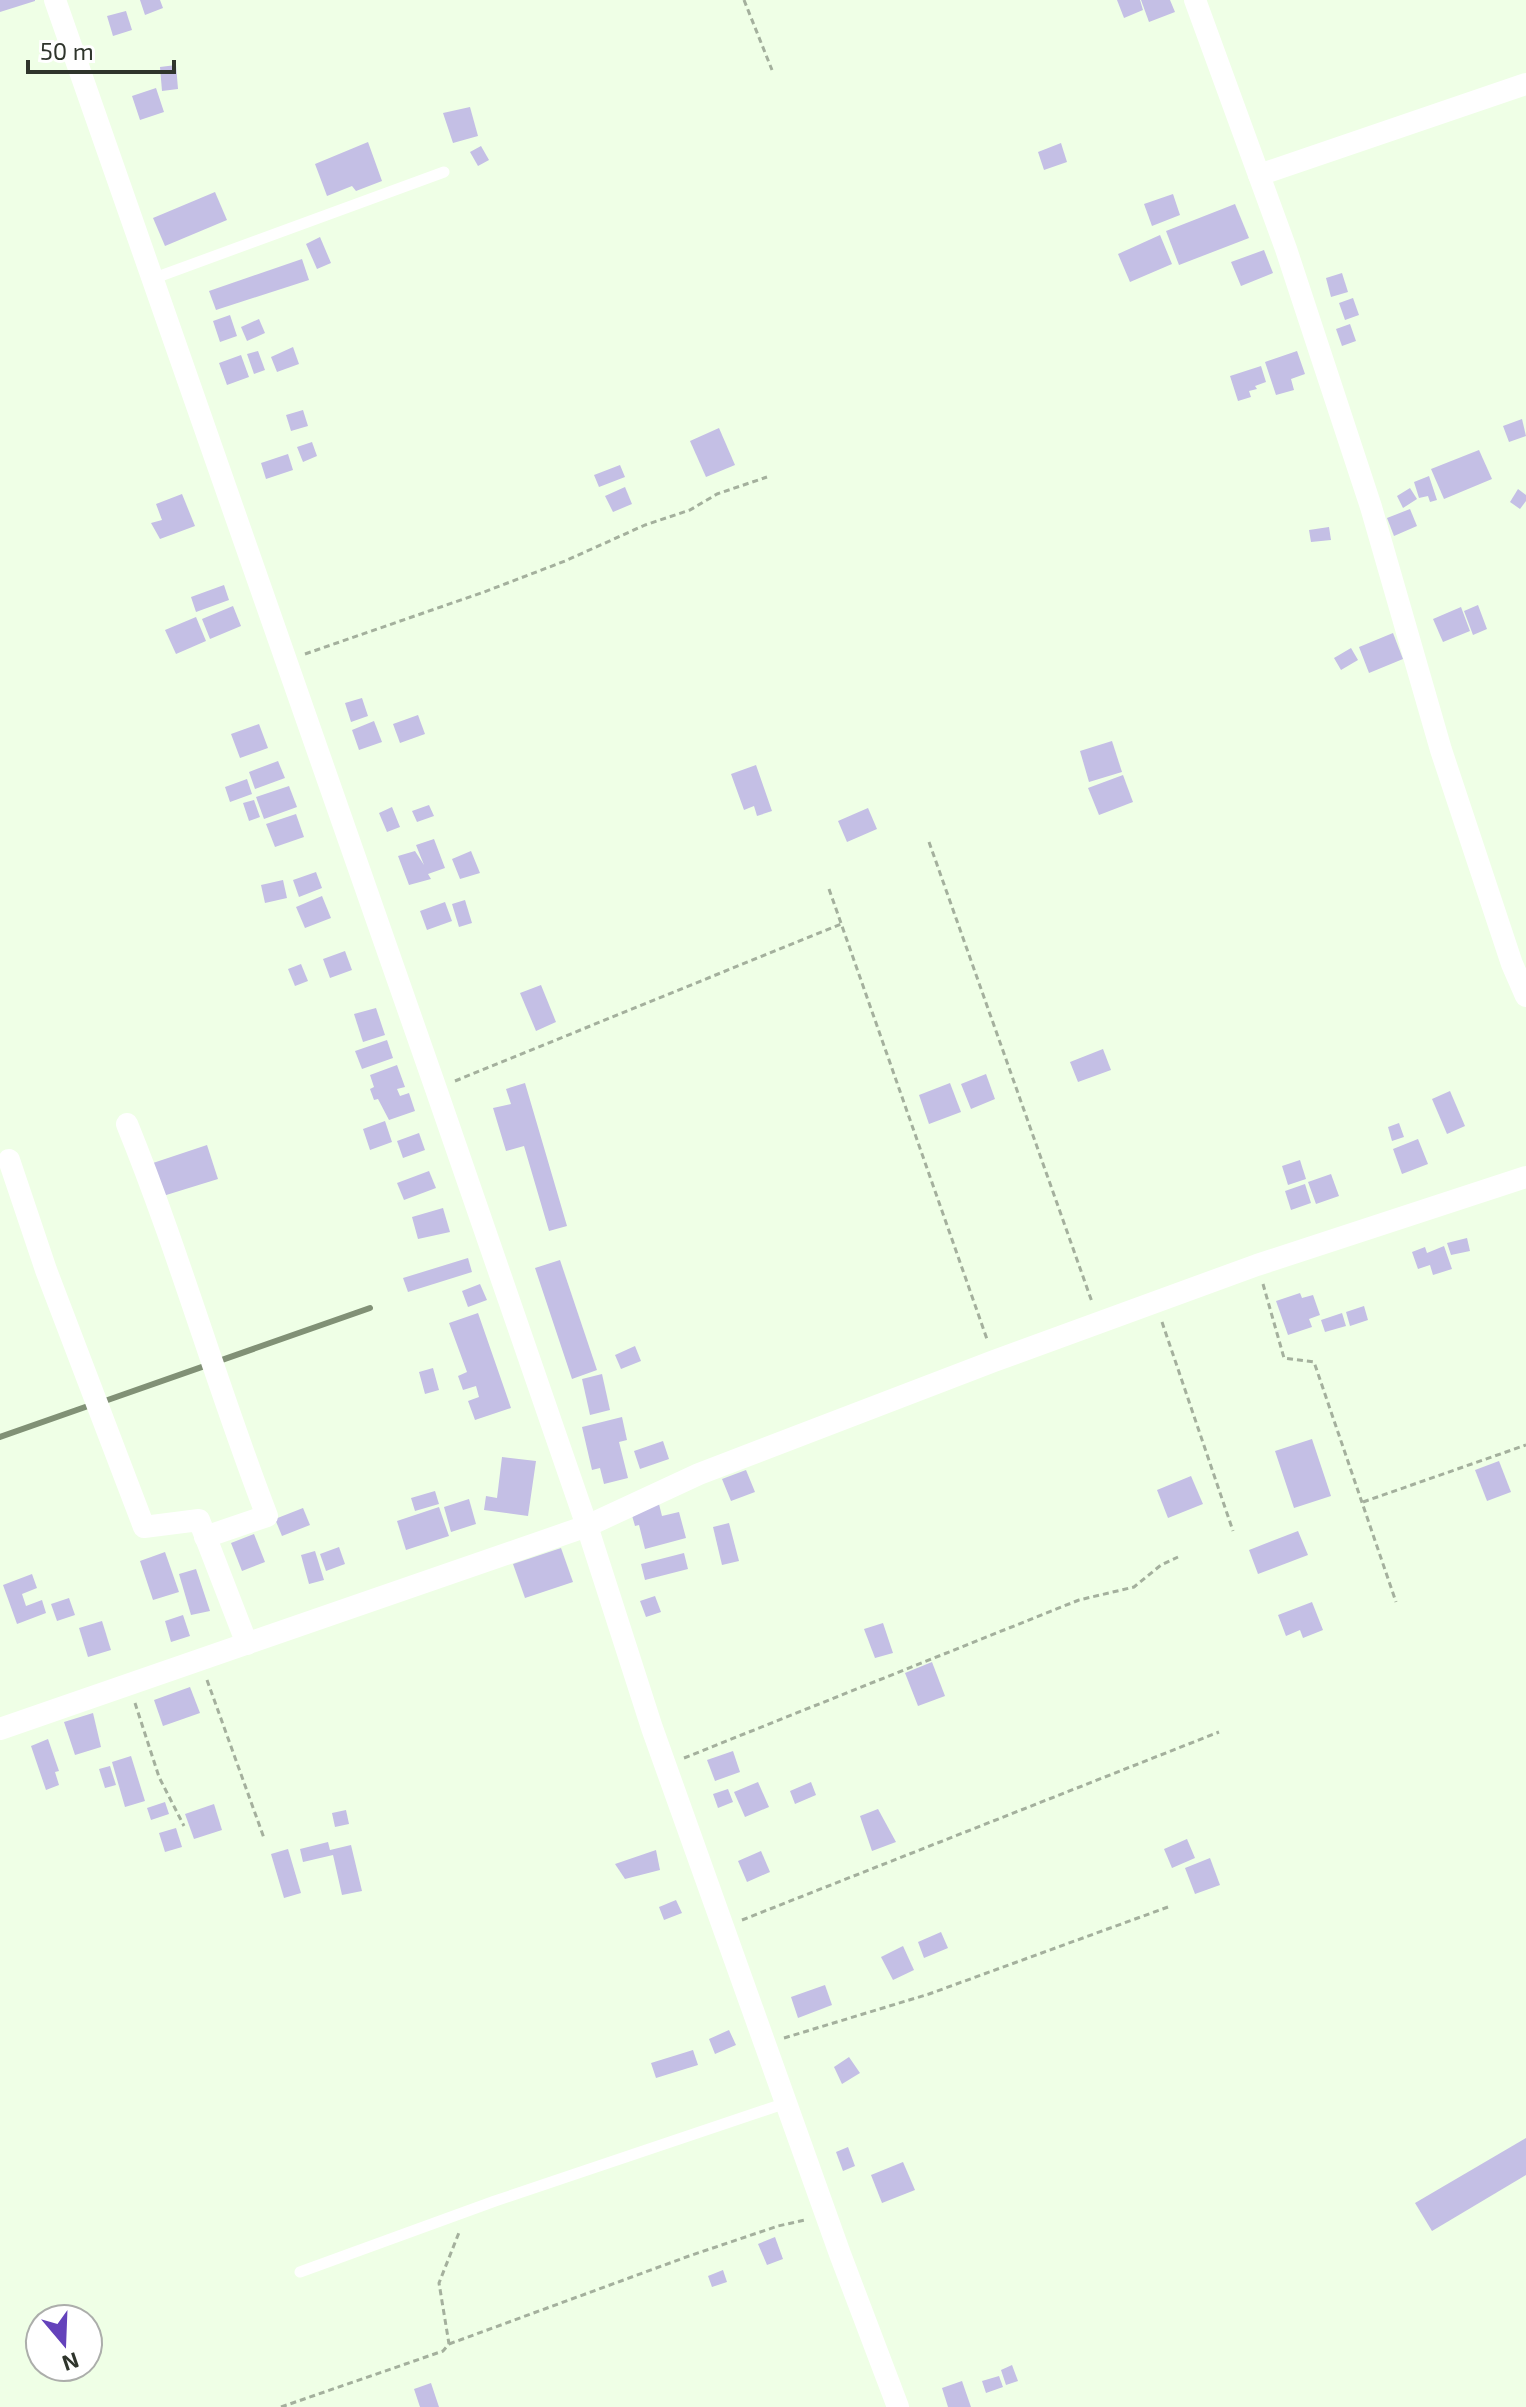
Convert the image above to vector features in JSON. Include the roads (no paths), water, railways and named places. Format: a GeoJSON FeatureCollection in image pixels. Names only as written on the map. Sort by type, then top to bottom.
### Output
{"type":"FeatureCollection","features":[{"type":"Feature","properties":{"kind":"street"},"geometry":{"type":"LineString","coordinates":[[55,0],[436,1089],[666,1765],[826,2216],[898,2407]]}},
{"type":"Feature","properties":{"kind":"street"},"geometry":{"type":"LineString","coordinates":[[1195,0],[1259,175],[1371,507],[1441,750],[1512,964],[1526,996]]}},
{"type":"Feature","properties":{"kind":"street"},"geometry":{"type":"LineString","coordinates":[[1259,175],[1526,84]]}},
{"type":"Feature","properties":{"kind":"street"},"geometry":{"type":"LineString","coordinates":[[127,1124],[267,1516],[205,1537]]}},
{"type":"Feature","properties":{"kind":"street"},"geometry":{"type":"LineString","coordinates":[[9,1160],[46,1270],[144,1527],[199,1520],[247,1644]]}},
{"type":"Feature","properties":{"kind":"street"},"geometry":{"type":"LineString","coordinates":[[0,1729],[587,1526],[699,1474],[1099,1322],[1156,1304],[1257,1265],[1526,1177]]}},
{"type":"Feature","properties":{"kind":"lane"},"geometry":{"type":"LineString","coordinates":[[152,279],[444,172]]}},
{"type":"Feature","properties":{"kind":"lane"},"geometry":{"type":"LineString","coordinates":[[300,2272],[465,2212],[786,2103]]}},
{"type":"Feature","properties":{"kind":"waterway"},"geometry":{"type":"LineString","coordinates":[[102,1402],[370,1308]]}},
{"type":"Feature","properties":{"kind":"waterway"},"geometry":{"type":"LineString","coordinates":[[0,1437],[91,1405]]}}]}
